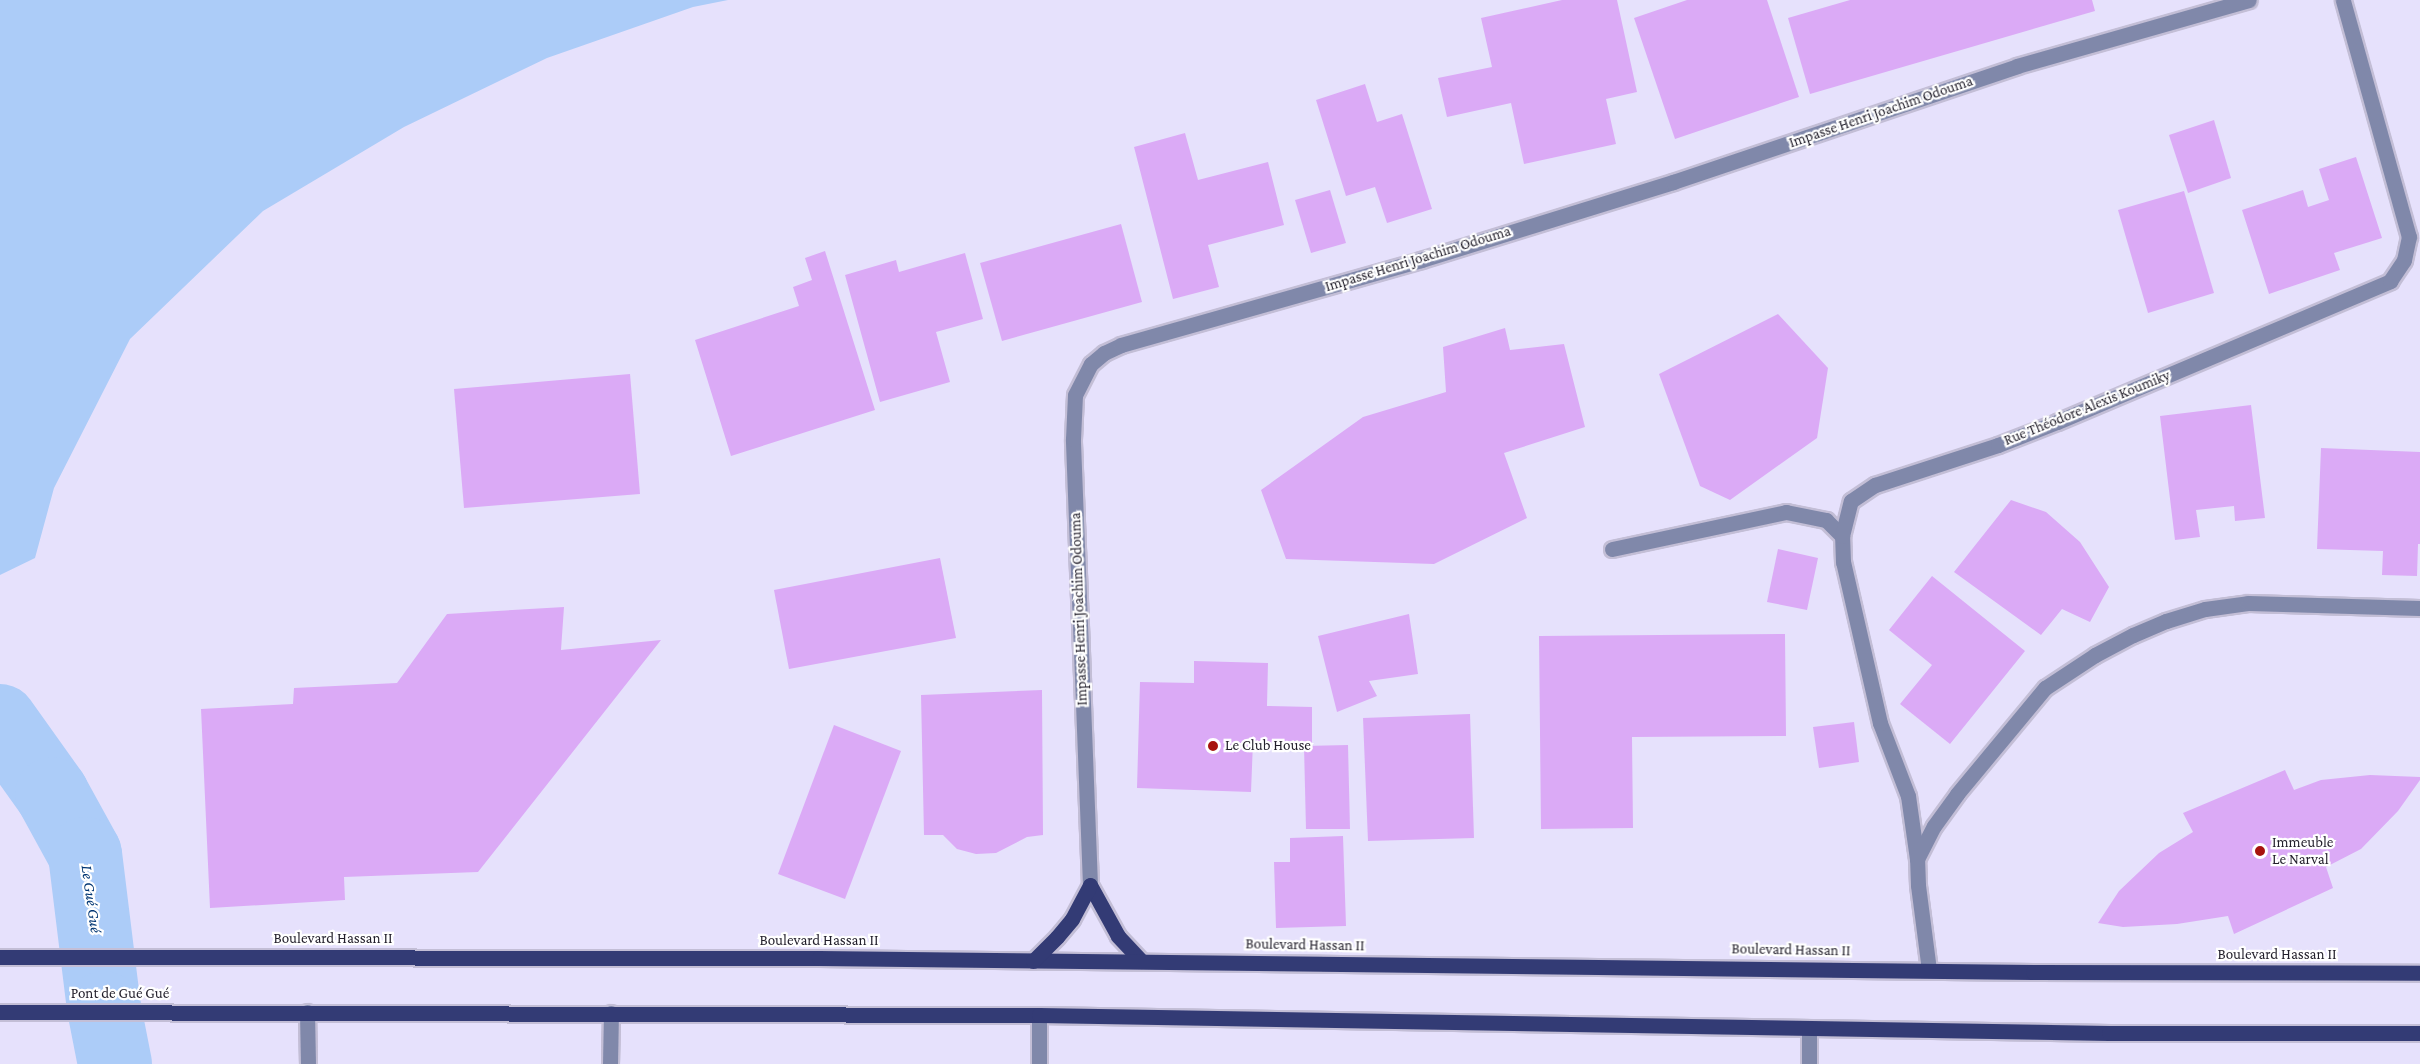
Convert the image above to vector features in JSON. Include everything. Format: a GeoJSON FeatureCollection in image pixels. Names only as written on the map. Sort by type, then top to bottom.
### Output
{"type":"FeatureCollection","features":[{"type":"Feature","properties":{"kind":"main road"},"geometry":{"type":"LineString","coordinates":[[1033,960],[1057,938],[1072,918],[1090,885]]}},
{"type":"Feature","properties":{"kind":"main road"},"geometry":{"type":"LineString","coordinates":[[1090,885],[1118,936],[1141,961]]}},
{"type":"Feature","properties":{"kind":"main road","name":"Boulevard Hassan II"},"geometry":{"type":"LineString","coordinates":[[0,957],[1033,960],[2420,973]]}},
{"type":"Feature","properties":{"kind":"main road","name":"Pont de Gué Gué"},"geometry":{"type":"LineString","coordinates":[[0,1012],[307,1012]]}},
{"type":"Feature","properties":{"kind":"main road"},"geometry":{"type":"LineString","coordinates":[[307,1012],[1039,1015],[2280,1035],[2420,1033]]}},
{"type":"Feature","properties":{"kind":"street","name":"Impasse Henri Joachim Odouma"},"geometry":{"type":"LineString","coordinates":[[1090,885],[1073,439],[1075,395],[1090,364],[1104,353],[1121,345],[1421,260],[1673,182],[2028,63],[2249,0]]}},
{"type":"Feature","properties":{"kind":"street","name":"Rue Théodore Alexis Koumiky"},"geometry":{"type":"LineString","coordinates":[[1929,970],[1908,796],[1880,723],[1843,562],[1842,536],[1851,501],[1875,485],[1998,445],[2057,422],[2390,281],[2404,260],[2409,237],[2343,0]]}},
{"type":"Feature","properties":{"kind":"street"},"geometry":{"type":"LineString","coordinates":[[1612,549],[1786,512],[1826,520],[1842,536]]}},
{"type":"Feature","properties":{"kind":"street"},"geometry":{"type":"LineString","coordinates":[[1917,859],[1934,826],[1957,794],[2045,688],[2095,655],[2133,635],[2166,621],[2205,609],[2248,603],[2420,608]]}},
{"type":"Feature","properties":{"kind":"street"},"geometry":{"type":"LineString","coordinates":[[307,1012],[308,1064]]}},
{"type":"Feature","properties":{"kind":"street"},"geometry":{"type":"LineString","coordinates":[[610,1064],[611,1013]]}},
{"type":"Feature","properties":{"kind":"street"},"geometry":{"type":"LineString","coordinates":[[1039,1015],[1039,1064]]}},
{"type":"Feature","properties":{"kind":"street"},"geometry":{"type":"LineString","coordinates":[[1809,1028],[1809,1064]]}},
{"type":"Feature","properties":{"kind":"water"},"geometry":{"type":"Polygon","coordinates":[[[0,0],[728,0],[693,7],[547,58],[404,127],[263,211],[130,339],[54,488],[35,558],[0,575],[0,0]]]}},
{"type":"Feature","properties":{"kind":"building"},"geometry":{"type":"Polygon","coordinates":[[[1562,0],[1617,0],[1637,92],[1606,99],[1616,144],[1524,164],[1511,103],[1447,117],[1438,78],[1492,67],[1481,18],[1562,0]]]}},
{"type":"Feature","properties":{"kind":"building"},"geometry":{"type":"Polygon","coordinates":[[[1687,0],[1767,0],[1799,97],[1675,139],[1634,18],[1687,0]]]}},
{"type":"Feature","properties":{"kind":"building"},"geometry":{"type":"Polygon","coordinates":[[[1850,0],[2092,0],[2095,11],[1810,94],[1788,18],[1850,0]]]}},
{"type":"Feature","properties":{"kind":"building"},"geometry":{"type":"Polygon","coordinates":[[[1365,84],[1377,122],[1402,114],[1432,209],[1387,223],[1375,187],[1346,196],[1316,100],[1365,84]]]}},
{"type":"Feature","properties":{"kind":"building"},"geometry":{"type":"Polygon","coordinates":[[[2214,120],[2231,178],[2188,193],[2169,135],[2214,120]]]}},
{"type":"Feature","properties":{"kind":"building"},"geometry":{"type":"Polygon","coordinates":[[[1185,133],[1198,180],[1268,162],[1284,225],[1208,245],[1219,287],[1173,299],[1134,147],[1185,133]]]}},
{"type":"Feature","properties":{"kind":"building"},"geometry":{"type":"Polygon","coordinates":[[[2356,157],[2382,238],[2334,253],[2340,270],[2269,294],[2242,210],[2303,190],[2308,207],[2329,200],[2319,169],[2356,157]]]}},
{"type":"Feature","properties":{"kind":"building"},"geometry":{"type":"Polygon","coordinates":[[[1330,190],[1346,243],[1311,253],[1295,200],[1330,190]]]}},
{"type":"Feature","properties":{"kind":"building"},"geometry":{"type":"Polygon","coordinates":[[[2184,191],[2214,293],[2148,313],[2118,210],[2184,191]]]}},
{"type":"Feature","properties":{"kind":"building"},"geometry":{"type":"Polygon","coordinates":[[[1121,224],[1142,302],[1002,341],[980,263],[1121,224]]]}},
{"type":"Feature","properties":{"kind":"building"},"geometry":{"type":"Polygon","coordinates":[[[825,251],[875,410],[731,456],[695,340],[799,306],[793,287],[812,280],[805,258],[825,251]]]}},
{"type":"Feature","properties":{"kind":"building"},"geometry":{"type":"Polygon","coordinates":[[[965,253],[983,319],[936,332],[950,382],[880,402],[845,275],[896,260],[899,272],[965,253]]]}},
{"type":"Feature","properties":{"kind":"building"},"geometry":{"type":"Polygon","coordinates":[[[1778,314],[1828,368],[1817,438],[1730,500],[1700,486],[1659,374],[1778,314]]]}},
{"type":"Feature","properties":{"kind":"building"},"geometry":{"type":"Polygon","coordinates":[[[1505,328],[1510,350],[1564,344],[1585,427],[1504,453],[1527,518],[1434,564],[1286,559],[1261,490],[1363,417],[1446,392],[1443,347],[1505,328]]]}},
{"type":"Feature","properties":{"kind":"building"},"geometry":{"type":"Polygon","coordinates":[[[630,374],[640,494],[464,508],[454,389],[630,374]]]}},
{"type":"Feature","properties":{"kind":"building"},"geometry":{"type":"Polygon","coordinates":[[[2251,405],[2265,518],[2235,521],[2234,506],[2196,510],[2200,537],[2175,540],[2160,416],[2251,405]]]}},
{"type":"Feature","properties":{"kind":"building"},"geometry":{"type":"Polygon","coordinates":[[[2321,448],[2420,452],[2420,544],[2418,544],[2417,576],[2382,575],[2383,551],[2317,549],[2321,448]]]}},
{"type":"Feature","properties":{"kind":"building"},"geometry":{"type":"Polygon","coordinates":[[[2011,500],[2046,512],[2080,542],[2109,587],[2090,622],[2062,609],[2041,635],[1954,572],[2011,500]]]}},
{"type":"Feature","properties":{"kind":"building"},"geometry":{"type":"Polygon","coordinates":[[[1778,549],[1818,558],[1807,610],[1767,602],[1778,549]]]}},
{"type":"Feature","properties":{"kind":"building"},"geometry":{"type":"Polygon","coordinates":[[[940,558],[956,638],[789,669],[774,590],[940,558]]]}},
{"type":"Feature","properties":{"kind":"building"},"geometry":{"type":"Polygon","coordinates":[[[1932,576],[2025,651],[1950,744],[1900,704],[1932,665],[1889,630],[1932,576]]]}},
{"type":"Feature","properties":{"kind":"building"},"geometry":{"type":"Polygon","coordinates":[[[564,607],[561,650],[661,640],[478,872],[344,877],[345,900],[210,908],[201,709],[293,704],[294,688],[397,683],[447,614],[564,607]]]}},
{"type":"Feature","properties":{"kind":"building"},"geometry":{"type":"Polygon","coordinates":[[[1409,614],[1418,674],[1369,681],[1377,696],[1337,712],[1318,636],[1409,614]]]}},
{"type":"Feature","properties":{"kind":"building"},"geometry":{"type":"Polygon","coordinates":[[[1785,634],[1786,736],[1632,737],[1633,828],[1541,829],[1539,636],[1785,634]]]}},
{"type":"Feature","properties":{"kind":"building"},"geometry":{"type":"Polygon","coordinates":[[[1194,661],[1268,663],[1267,706],[1312,707],[1312,744],[1253,742],[1251,792],[1137,788],[1140,682],[1194,683],[1194,661]]]}},
{"type":"Feature","properties":{"kind":"building"},"geometry":{"type":"Polygon","coordinates":[[[1042,690],[1043,835],[1027,837],[996,853],[976,854],[957,849],[943,835],[924,835],[921,695],[1042,690]]]}},
{"type":"Feature","properties":{"kind":"building"},"geometry":{"type":"Polygon","coordinates":[[[1470,714],[1474,838],[1368,841],[1363,718],[1470,714]]]}},
{"type":"Feature","properties":{"kind":"building"},"geometry":{"type":"Polygon","coordinates":[[[1854,722],[1859,762],[1819,768],[1813,727],[1854,722]]]}},
{"type":"Feature","properties":{"kind":"building"},"geometry":{"type":"Polygon","coordinates":[[[834,725],[901,751],[845,899],[778,874],[834,725]]]}},
{"type":"Feature","properties":{"kind":"building"},"geometry":{"type":"Polygon","coordinates":[[[1348,745],[1350,829],[1306,829],[1304,746],[1348,745]]]}},
{"type":"Feature","properties":{"kind":"building","name":"Immeuble Le Narval"},"geometry":{"type":"Polygon","coordinates":[[[2285,770],[2294,790],[2321,780],[2370,775],[2420,777],[2420,780],[2398,811],[2361,849],[2326,867],[2333,888],[2234,934],[2228,916],[2177,924],[2123,927],[2098,923],[2119,891],[2159,853],[2193,832],[2183,813],[2285,770]]]}},
{"type":"Feature","properties":{"kind":"building"},"geometry":{"type":"Polygon","coordinates":[[[1343,836],[1346,926],[1276,928],[1274,862],[1290,862],[1290,838],[1343,836]]]}},
{"type":"Feature","properties":{"kind":"waterway","name":"Le Gué Gué"},"geometry":{"type":"LineString","coordinates":[[0,721],[52,794],[85,854],[104,1008],[115,1064]]}},
{"type":"Feature","properties":{"kind":"place","name":"Le Club House"},"geometry":{"type":"Point","coordinates":[1213,746]}},
{"type":"Feature","properties":{"kind":"place","name":"Immeuble Le Narval"},"geometry":{"type":"Point","coordinates":[2260,851]}}]}
